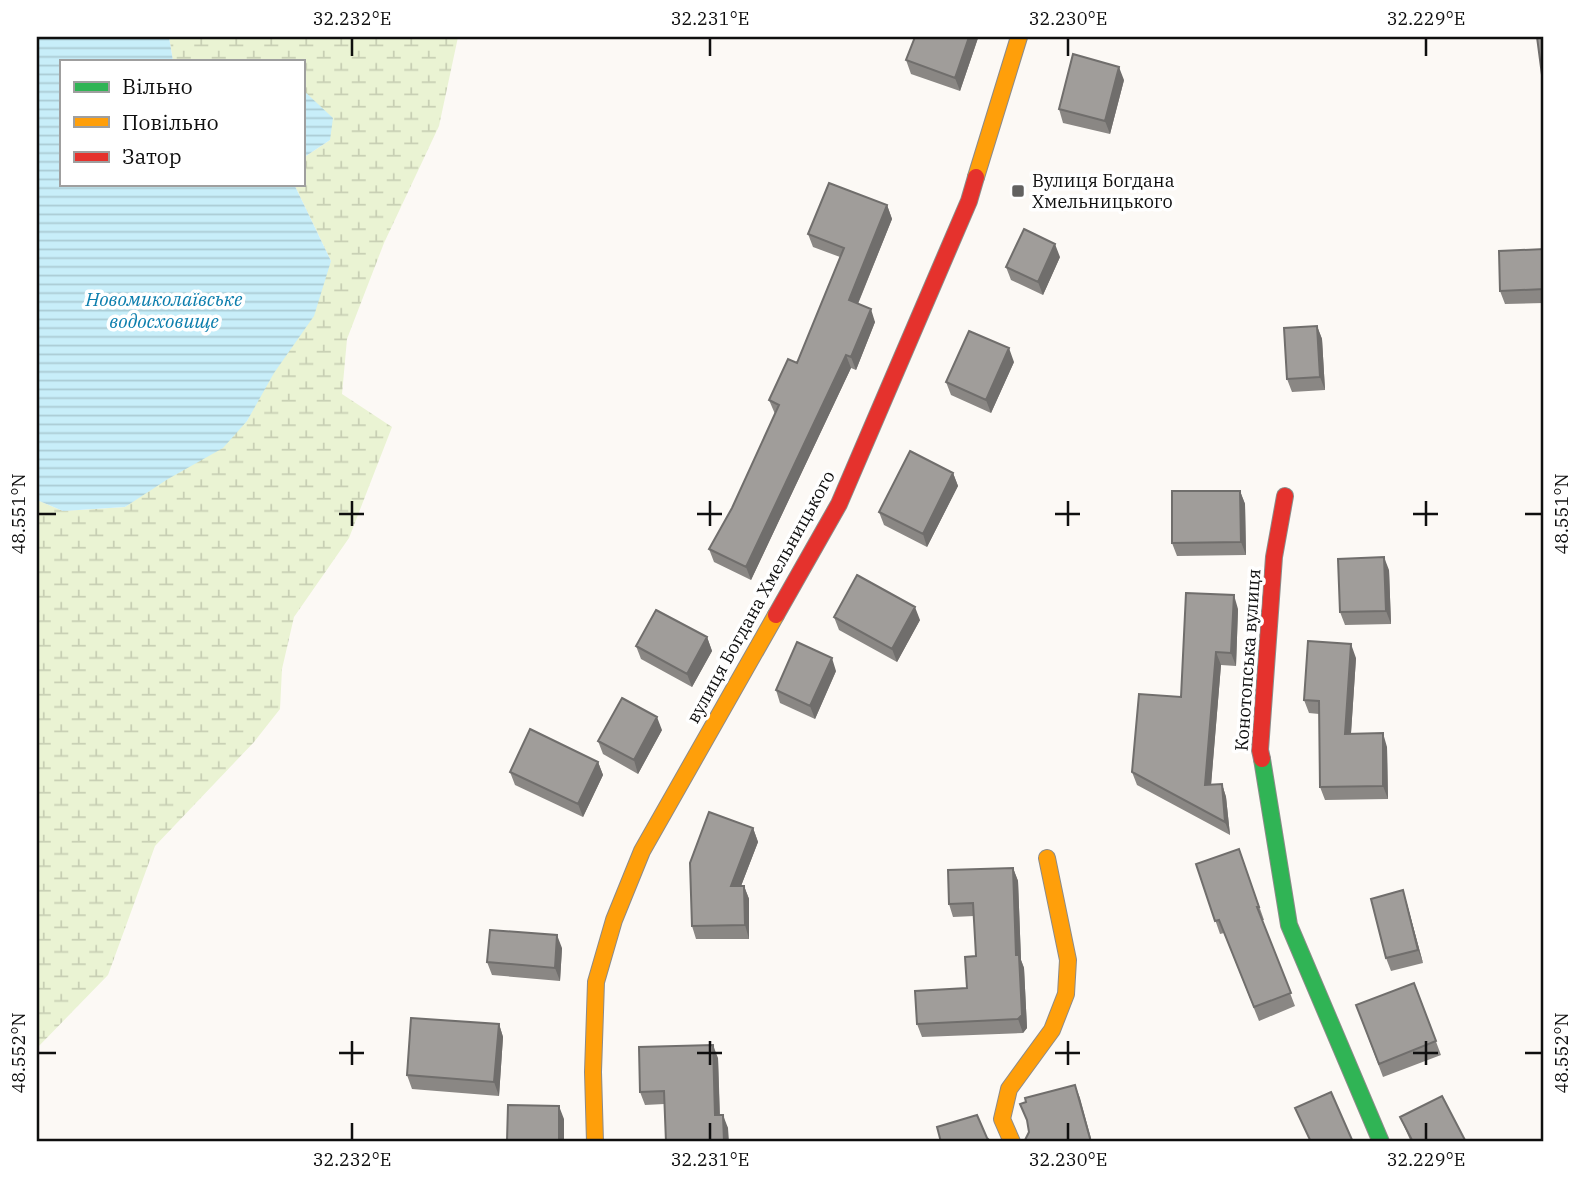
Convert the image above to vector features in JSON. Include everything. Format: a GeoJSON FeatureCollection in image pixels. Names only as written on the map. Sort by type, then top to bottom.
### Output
{"type":"FeatureCollection","features":[{"type":"Feature","properties":{"kind":"street","name":"вулиця Богдана Хмельницького"},"geometry":{"type":"LineString","coordinates":[[595,1142],[593,1072],[596,982],[614,920],[642,851],[838,504],[969,201],[1019,37]]}},
{"type":"Feature","properties":{"kind":"street","name":"Конотопська вулиця"},"geometry":{"type":"LineString","coordinates":[[1285,496],[1274,557],[1260,750],[1289,925],[1381,1142]]}},
{"type":"Feature","properties":{"kind":"street"},"geometry":{"type":"LineString","coordinates":[[1012,1142],[1002,1119],[1009,1088],[1052,1030],[1066,994],[1068,960],[1046,858]]}},
{"type":"Feature","properties":{"kind":"green space"},"geometry":{"type":"Polygon","coordinates":[[[169,37],[458,37],[439,126],[384,243],[347,339],[342,394],[392,427],[349,538],[294,617],[282,669],[280,709],[254,742],[155,846],[108,975],[37,1048],[37,500],[63,511],[125,507],[247,421],[331,261],[295,186],[304,186],[304,157],[330,140],[304,92],[304,60],[173,60],[169,37]]]}},
{"type":"Feature","properties":{"kind":"water","name":"Новомиколаївське водосховище"},"geometry":{"type":"Polygon","coordinates":[[[37,37],[169,37],[173,60],[60,60],[60,186],[295,186],[331,261],[314,316],[274,373],[247,421],[223,448],[125,507],[63,511],[37,500],[37,37]]]}},
{"type":"Feature","properties":{"kind":"water"},"geometry":{"type":"Polygon","coordinates":[[[304,91],[333,118],[330,140],[304,157],[304,91]]]}},
{"type":"Feature","properties":{"kind":"building"},"geometry":{"type":"Polygon","coordinates":[[[915,37],[969,37],[955,78],[906,60],[915,37]]]}},
{"type":"Feature","properties":{"kind":"building"},"geometry":{"type":"Polygon","coordinates":[[[1537,37],[1544,37],[1544,90],[1537,37]]]}},
{"type":"Feature","properties":{"kind":"building"},"geometry":{"type":"Polygon","coordinates":[[[1073,54],[1119,67],[1105,121],[1059,109],[1073,54]]]}},
{"type":"Feature","properties":{"kind":"building"},"geometry":{"type":"Polygon","coordinates":[[[829,183],[887,205],[849,300],[871,309],[851,357],[846,355],[746,567],[709,549],[732,508],[779,405],[769,400],[788,359],[797,363],[844,248],[808,234],[829,183]]]}},
{"type":"Feature","properties":{"kind":"building"},"geometry":{"type":"Polygon","coordinates":[[[1024,229],[1055,244],[1038,282],[1006,267],[1024,229]]]}},
{"type":"Feature","properties":{"kind":"building"},"geometry":{"type":"Polygon","coordinates":[[[1544,249],[1544,289],[1500,291],[1499,251],[1544,249]]]}},
{"type":"Feature","properties":{"kind":"building"},"geometry":{"type":"Polygon","coordinates":[[[1317,326],[1320,377],[1287,379],[1284,328],[1317,326]]]}},
{"type":"Feature","properties":{"kind":"building"},"geometry":{"type":"Polygon","coordinates":[[[969,331],[1009,348],[986,400],[946,382],[969,331]]]}},
{"type":"Feature","properties":{"kind":"building"},"geometry":{"type":"Polygon","coordinates":[[[910,451],[953,473],[923,534],[879,512],[910,451]]]}},
{"type":"Feature","properties":{"kind":"building"},"geometry":{"type":"Polygon","coordinates":[[[1172,491],[1240,491],[1241,542],[1172,543],[1172,491]]]}},
{"type":"Feature","properties":{"kind":"building"},"geometry":{"type":"Polygon","coordinates":[[[1384,557],[1386,611],[1340,612],[1338,559],[1384,557]]]}},
{"type":"Feature","properties":{"kind":"building"},"geometry":{"type":"Polygon","coordinates":[[[857,575],[915,607],[892,649],[834,617],[857,575]]]}},
{"type":"Feature","properties":{"kind":"building"},"geometry":{"type":"Polygon","coordinates":[[[1186,593],[1234,595],[1231,653],[1216,652],[1205,785],[1222,784],[1225,822],[1132,772],[1139,694],[1181,697],[1186,593]]]}},
{"type":"Feature","properties":{"kind":"building"},"geometry":{"type":"Polygon","coordinates":[[[656,610],[707,637],[687,674],[636,646],[656,610]]]}},
{"type":"Feature","properties":{"kind":"building"},"geometry":{"type":"Polygon","coordinates":[[[1308,641],[1351,644],[1345,734],[1383,733],[1383,786],[1320,787],[1319,701],[1304,700],[1308,641]]]}},
{"type":"Feature","properties":{"kind":"building"},"geometry":{"type":"Polygon","coordinates":[[[797,642],[832,658],[810,706],[776,690],[797,642]]]}},
{"type":"Feature","properties":{"kind":"building"},"geometry":{"type":"Polygon","coordinates":[[[622,698],[657,717],[634,760],[598,741],[622,698]]]}},
{"type":"Feature","properties":{"kind":"building"},"geometry":{"type":"Polygon","coordinates":[[[530,729],[598,762],[578,804],[510,772],[530,729]]]}},
{"type":"Feature","properties":{"kind":"building"},"geometry":{"type":"Polygon","coordinates":[[[709,812],[753,828],[731,886],[744,886],[745,925],[692,926],[690,863],[709,812]]]}},
{"type":"Feature","properties":{"kind":"building"},"geometry":{"type":"Polygon","coordinates":[[[1239,849],[1257,907],[1291,993],[1254,1007],[1219,920],[1215,921],[1196,864],[1239,849]]]}},
{"type":"Feature","properties":{"kind":"building"},"geometry":{"type":"Polygon","coordinates":[[[1013,868],[1016,955],[1019,955],[1022,1015],[1018,1019],[917,1024],[915,991],[967,988],[965,957],[976,956],[973,903],[949,904],[948,870],[1013,868]]]}},
{"type":"Feature","properties":{"kind":"building"},"geometry":{"type":"Polygon","coordinates":[[[1403,890],[1418,950],[1386,958],[1371,899],[1403,890]]]}},
{"type":"Feature","properties":{"kind":"building"},"geometry":{"type":"Polygon","coordinates":[[[490,930],[557,935],[555,968],[487,962],[490,930]]]}},
{"type":"Feature","properties":{"kind":"building"},"geometry":{"type":"Polygon","coordinates":[[[1414,983],[1436,1041],[1379,1064],[1356,1005],[1414,983]]]}},
{"type":"Feature","properties":{"kind":"building"},"geometry":{"type":"Polygon","coordinates":[[[411,1018],[499,1024],[494,1082],[407,1075],[411,1018]]]}},
{"type":"Feature","properties":{"kind":"building"},"geometry":{"type":"Polygon","coordinates":[[[713,1045],[715,1115],[723,1115],[724,1142],[666,1142],[664,1091],[640,1092],[639,1047],[713,1045]]]}},
{"type":"Feature","properties":{"kind":"building"},"geometry":{"type":"Polygon","coordinates":[[[1075,1085],[1091,1142],[1024,1142],[1029,1132],[1020,1104],[1026,1102],[1025,1098],[1075,1085]]]}},
{"type":"Feature","properties":{"kind":"building"},"geometry":{"type":"Polygon","coordinates":[[[1331,1092],[1353,1142],[1311,1142],[1295,1108],[1331,1092]]]}},
{"type":"Feature","properties":{"kind":"building"},"geometry":{"type":"Polygon","coordinates":[[[1442,1096],[1466,1142],[1413,1142],[1400,1117],[1442,1096]]]}},
{"type":"Feature","properties":{"kind":"building"},"geometry":{"type":"Polygon","coordinates":[[[508,1105],[559,1106],[559,1142],[507,1141],[508,1105]]]}},
{"type":"Feature","properties":{"kind":"building"},"geometry":{"type":"Polygon","coordinates":[[[977,1115],[991,1142],[941,1142],[937,1127],[977,1115]]]}},
{"type":"Feature","properties":{"kind":"traffic: fast"},"geometry":{"type":"LineString","coordinates":[[1262,759],[1289,925],[1381,1142]]}},
{"type":"Feature","properties":{"kind":"traffic: slow"},"geometry":{"type":"LineString","coordinates":[[976,177],[1019,37]]}},
{"type":"Feature","properties":{"kind":"traffic: slow"},"geometry":{"type":"LineString","coordinates":[[595,1142],[593,1072],[596,982],[614,920],[642,851],[776,615]]}},
{"type":"Feature","properties":{"kind":"traffic: slow"},"geometry":{"type":"LineString","coordinates":[[1012,1142],[1002,1119],[1009,1089],[1052,1030],[1066,994],[1068,960],[1047,858]]}},
{"type":"Feature","properties":{"kind":"traffic: jam"},"geometry":{"type":"LineString","coordinates":[[776,615],[839,504],[969,201],[976,177]]}},
{"type":"Feature","properties":{"kind":"traffic: jam"},"geometry":{"type":"LineString","coordinates":[[1262,759],[1260,750],[1274,557],[1285,496]]}},
{"type":"Feature","properties":{"kind":"place","name":"Вулиця Богдана Хмельницького"},"geometry":{"type":"Point","coordinates":[1018,191]}}]}
